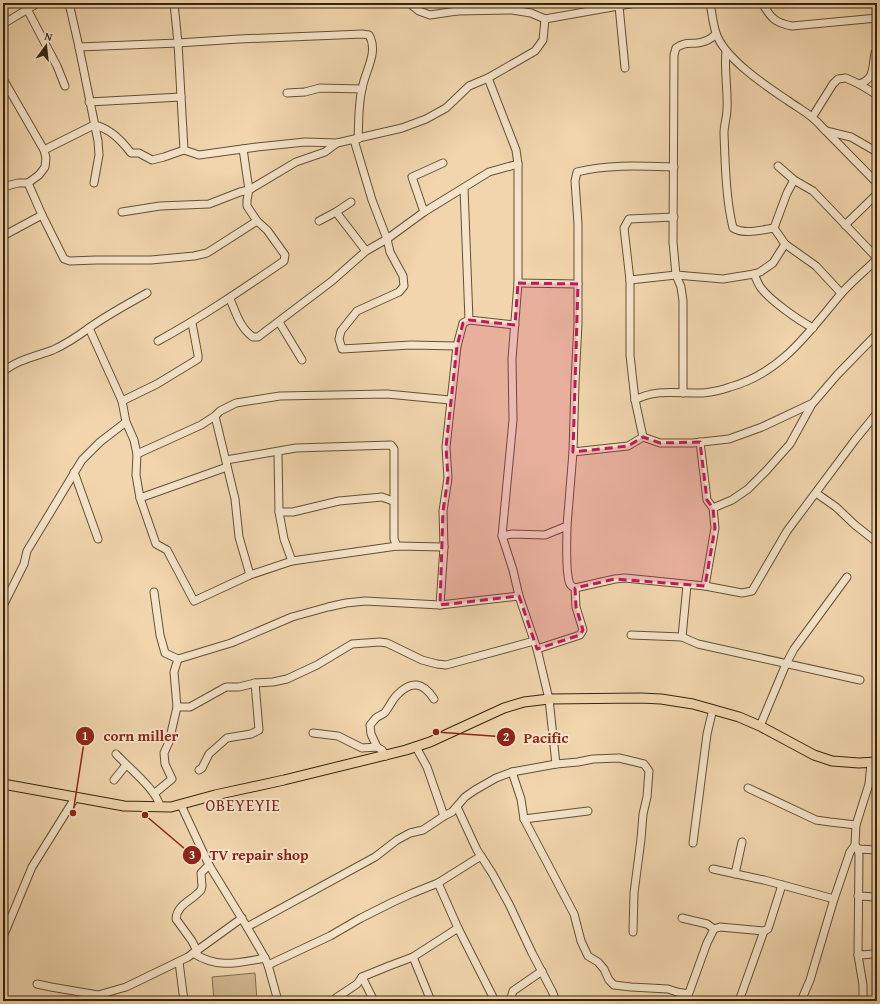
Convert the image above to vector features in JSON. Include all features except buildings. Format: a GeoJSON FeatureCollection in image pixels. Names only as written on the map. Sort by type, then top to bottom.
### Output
{"type":"FeatureCollection","features":[{"type":"Feature","properties":{"kind":"main road"},"geometry":{"type":"LineString","coordinates":[[3,784],[124,806],[160,807],[181,805],[215,795],[386,756],[430,742],[504,708],[524,702],[549,699],[641,698],[661,699],[693,704],[739,717],[760,726],[804,750],[832,761],[874,762]]}},
{"type":"Feature","properties":{"kind":"street"},"geometry":{"type":"LineString","coordinates":[[3,24],[38,3]]}},
{"type":"Feature","properties":{"kind":"street"},"geometry":{"type":"LineString","coordinates":[[69,3],[98,141],[99,155],[94,183]]}},
{"type":"Feature","properties":{"kind":"street"},"geometry":{"type":"LineString","coordinates":[[174,3],[178,43],[184,150]]}},
{"type":"Feature","properties":{"kind":"street"},"geometry":{"type":"LineString","coordinates":[[409,3],[419,11],[430,16],[457,11],[512,10],[530,13],[545,19],[635,3]]}},
{"type":"Feature","properties":{"kind":"street"},"geometry":{"type":"LineString","coordinates":[[455,3],[457,11]]}},
{"type":"Feature","properties":{"kind":"street"},"geometry":{"type":"LineString","coordinates":[[710,3],[716,34],[726,51],[739,65],[771,89],[813,116],[877,183]]}},
{"type":"Feature","properties":{"kind":"street"},"geometry":{"type":"LineString","coordinates":[[762,3],[769,16],[782,24],[792,26],[877,18]]}},
{"type":"Feature","properties":{"kind":"street"},"geometry":{"type":"LineString","coordinates":[[619,6],[625,68]]}},
{"type":"Feature","properties":{"kind":"street"},"geometry":{"type":"LineString","coordinates":[[27,9],[57,66],[65,86]]}},
{"type":"Feature","properties":{"kind":"street"},"geometry":{"type":"LineString","coordinates":[[44,150],[94,125],[102,127],[120,139],[131,153],[139,153],[152,160],[184,150],[199,155],[305,142],[337,143],[402,128],[426,119],[446,108],[469,86],[488,78],[535,51],[543,40],[545,19]]}},
{"type":"Feature","properties":{"kind":"street"},"geometry":{"type":"LineString","coordinates":[[683,393],[683,301],[681,287],[676,275],[673,242],[674,68],[676,48],[682,44],[704,42],[716,34]]}},
{"type":"Feature","properties":{"kind":"street"},"geometry":{"type":"LineString","coordinates":[[79,47],[262,38],[368,35],[373,42],[373,47],[370,66],[362,89],[356,139],[372,200],[387,239],[390,252],[403,276],[404,286],[399,292],[357,311],[341,331],[339,339],[342,349],[411,345],[457,346]]}},
{"type":"Feature","properties":{"kind":"street"},"geometry":{"type":"LineString","coordinates":[[726,51],[724,64],[727,109],[724,132],[728,190],[733,228],[738,231],[748,232],[774,228]]}},
{"type":"Feature","properties":{"kind":"street"},"geometry":{"type":"LineString","coordinates":[[859,84],[867,82],[871,78],[875,53],[877,53]]}},
{"type":"Feature","properties":{"kind":"street"},"geometry":{"type":"LineString","coordinates":[[488,78],[516,150],[518,164],[518,283],[512,359],[513,420],[502,536],[513,570],[519,596],[537,649],[549,699],[556,764]]}},
{"type":"Feature","properties":{"kind":"street"},"geometry":{"type":"LineString","coordinates":[[813,116],[833,84],[838,79],[846,78],[877,95]]}},
{"type":"Feature","properties":{"kind":"street"},"geometry":{"type":"LineString","coordinates":[[3,79],[44,150],[46,158],[45,167],[39,175],[28,183],[18,183],[3,187]]}},
{"type":"Feature","properties":{"kind":"street"},"geometry":{"type":"LineString","coordinates":[[287,93],[305,92],[320,88],[362,89]]}},
{"type":"Feature","properties":{"kind":"street"},"geometry":{"type":"LineString","coordinates":[[89,102],[181,97]]}},
{"type":"Feature","properties":{"kind":"street"},"geometry":{"type":"LineString","coordinates":[[826,131],[851,137],[877,152]]}},
{"type":"Feature","properties":{"kind":"street"},"geometry":{"type":"LineString","coordinates":[[122,212],[160,206],[209,204],[249,190],[296,162],[325,152],[337,143]]}},
{"type":"Feature","properties":{"kind":"street"},"geometry":{"type":"LineString","coordinates":[[158,341],[192,323],[230,299],[284,260],[285,255],[247,206],[249,190],[243,149]]}},
{"type":"Feature","properties":{"kind":"street"},"geometry":{"type":"LineString","coordinates":[[424,212],[412,177],[443,163]]}},
{"type":"Feature","properties":{"kind":"street"},"geometry":{"type":"LineString","coordinates":[[230,299],[239,322],[246,332],[254,337],[258,337],[332,281],[366,251],[387,239],[424,212],[489,172],[518,164]]}},
{"type":"Feature","properties":{"kind":"street"},"geometry":{"type":"LineString","coordinates":[[537,649],[580,635],[583,630],[576,608],[575,588],[570,584],[566,556],[573,452],[578,284],[578,224],[575,181],[577,172],[587,169],[652,166],[674,167]]}},
{"type":"Feature","properties":{"kind":"street"},"geometry":{"type":"LineString","coordinates":[[635,400],[653,393],[705,393],[744,383],[763,373],[787,356],[813,328],[841,294],[877,258],[812,191],[794,180],[778,166]]}},
{"type":"Feature","properties":{"kind":"street"},"geometry":{"type":"LineString","coordinates":[[774,228],[787,193],[794,180]]}},
{"type":"Feature","properties":{"kind":"street"},"geometry":{"type":"LineString","coordinates":[[28,183],[64,259],[70,262],[96,260],[151,260],[194,256],[207,253],[258,221]]}},
{"type":"Feature","properties":{"kind":"street"},"geometry":{"type":"LineString","coordinates":[[464,188],[470,320]]}},
{"type":"Feature","properties":{"kind":"street"},"geometry":{"type":"LineString","coordinates":[[845,225],[877,194]]}},
{"type":"Feature","properties":{"kind":"street"},"geometry":{"type":"LineString","coordinates":[[319,221],[351,202]]}},
{"type":"Feature","properties":{"kind":"street"},"geometry":{"type":"LineString","coordinates":[[336,212],[366,251]]}},
{"type":"Feature","properties":{"kind":"street"},"geometry":{"type":"LineString","coordinates":[[3,236],[42,215]]}},
{"type":"Feature","properties":{"kind":"street"},"geometry":{"type":"LineString","coordinates":[[644,437],[635,400],[630,355],[630,280],[624,228],[629,219],[674,217]]}},
{"type":"Feature","properties":{"kind":"street"},"geometry":{"type":"LineString","coordinates":[[774,228],[785,244],[816,266],[841,294]]}},
{"type":"Feature","properties":{"kind":"street"},"geometry":{"type":"LineString","coordinates":[[630,280],[676,275],[723,279],[754,274],[760,272],[773,263],[785,244]]}},
{"type":"Feature","properties":{"kind":"street"},"geometry":{"type":"LineString","coordinates":[[754,274],[760,287],[780,305],[805,324],[813,328]]}},
{"type":"Feature","properties":{"kind":"street"},"geometry":{"type":"LineString","coordinates":[[518,283],[578,284]]}},
{"type":"Feature","properties":{"kind":"street"},"geometry":{"type":"LineString","coordinates":[[3,371],[38,354],[52,350],[82,334],[89,328],[147,293]]}},
{"type":"Feature","properties":{"kind":"street"},"geometry":{"type":"LineString","coordinates":[[440,605],[444,547],[444,511],[448,478],[446,447],[457,346],[463,323],[470,320],[515,324]]}},
{"type":"Feature","properties":{"kind":"street"},"geometry":{"type":"LineString","coordinates":[[279,322],[302,360]]}},
{"type":"Feature","properties":{"kind":"street"},"geometry":{"type":"LineString","coordinates":[[122,401],[157,384],[198,359],[192,323]]}},
{"type":"Feature","properties":{"kind":"street"},"geometry":{"type":"LineString","coordinates":[[89,328],[122,401],[126,422],[134,440],[137,454],[136,475],[140,498],[156,544],[166,550],[194,601],[250,575],[292,561],[397,546],[444,547]]}},
{"type":"Feature","properties":{"kind":"street"},"geometry":{"type":"LineString","coordinates":[[713,508],[732,500],[748,489],[766,471],[790,444],[812,404],[837,375],[877,334]]}},
{"type":"Feature","properties":{"kind":"street"},"geometry":{"type":"LineString","coordinates":[[137,454],[201,425],[216,416],[220,411],[236,403],[280,396],[387,394],[450,400]]}},
{"type":"Feature","properties":{"kind":"street"},"geometry":{"type":"LineString","coordinates":[[573,452],[628,446],[644,437],[660,443],[729,440],[762,428],[812,404]]}},
{"type":"Feature","properties":{"kind":"street"},"geometry":{"type":"LineString","coordinates":[[575,588],[615,578],[705,586],[742,593],[752,591],[786,531],[877,413]]}},
{"type":"Feature","properties":{"kind":"street"},"geometry":{"type":"LineString","coordinates":[[216,416],[235,499],[239,537],[250,575]]}},
{"type":"Feature","properties":{"kind":"street"},"geometry":{"type":"LineString","coordinates":[[3,606],[24,564],[27,551],[82,460],[126,422]]}},
{"type":"Feature","properties":{"kind":"street"},"geometry":{"type":"LineString","coordinates":[[700,442],[707,500],[713,508],[714,528],[705,586]]}},
{"type":"Feature","properties":{"kind":"street"},"geometry":{"type":"LineString","coordinates":[[140,498],[227,463],[296,448],[391,445],[394,450],[394,540],[397,546]]}},
{"type":"Feature","properties":{"kind":"street"},"geometry":{"type":"LineString","coordinates":[[278,452],[279,512],[284,538],[292,561]]}},
{"type":"Feature","properties":{"kind":"street"},"geometry":{"type":"LineString","coordinates":[[74,472],[98,539]]}},
{"type":"Feature","properties":{"kind":"street"},"geometry":{"type":"LineString","coordinates":[[816,493],[836,507],[874,540],[877,540]]}},
{"type":"Feature","properties":{"kind":"street"},"geometry":{"type":"LineString","coordinates":[[279,512],[293,512],[347,500],[382,497],[393,501]]}},
{"type":"Feature","properties":{"kind":"street"},"geometry":{"type":"LineString","coordinates":[[502,536],[512,534],[545,535],[567,526]]}},
{"type":"Feature","properties":{"kind":"street"},"geometry":{"type":"LineString","coordinates":[[760,726],[786,664],[798,643],[847,577]]}},
{"type":"Feature","properties":{"kind":"street"},"geometry":{"type":"LineString","coordinates":[[682,636],[687,585]]}},
{"type":"Feature","properties":{"kind":"street"},"geometry":{"type":"LineString","coordinates":[[154,592],[160,635],[165,653],[178,659],[231,643],[292,617],[328,607],[365,600],[440,605],[519,596]]}},
{"type":"Feature","properties":{"kind":"street"},"geometry":{"type":"LineString","coordinates":[[631,635],[682,636],[698,644],[860,680]]}},
{"type":"Feature","properties":{"kind":"street"},"geometry":{"type":"LineString","coordinates":[[177,707],[190,707],[226,687],[239,687],[255,683],[273,682],[287,679],[317,665],[352,644],[387,643],[422,660],[446,665],[534,641]]}},
{"type":"Feature","properties":{"kind":"street"},"geometry":{"type":"LineString","coordinates":[[155,793],[172,779],[165,764],[164,753],[171,735],[177,707],[174,672],[178,659]]}},
{"type":"Feature","properties":{"kind":"street"},"geometry":{"type":"LineString","coordinates":[[199,770],[202,768],[209,754],[227,738],[251,734],[259,730],[255,683]]}},
{"type":"Feature","properties":{"kind":"street"},"geometry":{"type":"LineString","coordinates":[[386,756],[382,750],[377,747],[371,734],[370,726],[377,717],[385,713],[396,696],[407,686],[421,686],[430,692],[434,699]]}},
{"type":"Feature","properties":{"kind":"street"},"geometry":{"type":"LineString","coordinates":[[693,843],[708,734],[713,709]]}},
{"type":"Feature","properties":{"kind":"street"},"geometry":{"type":"LineString","coordinates":[[313,733],[338,736],[362,748],[377,747]]}},
{"type":"Feature","properties":{"kind":"street"},"geometry":{"type":"LineString","coordinates":[[416,747],[427,767],[444,816]]}},
{"type":"Feature","properties":{"kind":"street"},"geometry":{"type":"LineString","coordinates":[[116,754],[155,793],[160,801],[160,807]]}},
{"type":"Feature","properties":{"kind":"street"},"geometry":{"type":"LineString","coordinates":[[247,927],[375,857],[397,840],[410,833],[424,830],[452,812],[464,797],[496,778],[512,772],[556,764],[593,759],[619,758],[644,764],[648,771],[647,797],[643,814],[634,893],[632,932]]}},
{"type":"Feature","properties":{"kind":"street"},"geometry":{"type":"LineString","coordinates":[[864,1001],[858,955],[856,825],[869,784],[874,762]]}},
{"type":"Feature","properties":{"kind":"street"},"geometry":{"type":"LineString","coordinates":[[114,780],[126,765]]}},
{"type":"Feature","properties":{"kind":"street"},"geometry":{"type":"LineString","coordinates":[[512,772],[524,819],[574,914],[581,941],[588,956],[598,962],[604,969],[609,980],[614,984],[631,987],[668,989],[687,998],[706,943],[714,929],[720,927],[764,931]]}},
{"type":"Feature","properties":{"kind":"street"},"geometry":{"type":"LineString","coordinates":[[748,788],[816,820],[856,825]]}},
{"type":"Feature","properties":{"kind":"street"},"geometry":{"type":"LineString","coordinates":[[3,937],[32,867],[75,798]]}},
{"type":"Feature","properties":{"kind":"street"},"geometry":{"type":"LineString","coordinates":[[181,805],[209,865],[242,918],[266,962],[278,1001]]}},
{"type":"Feature","properties":{"kind":"street"},"geometry":{"type":"LineString","coordinates":[[457,807],[472,840],[509,904],[556,1001]]}},
{"type":"Feature","properties":{"kind":"street"},"geometry":{"type":"LineString","coordinates":[[524,819],[588,811]]}},
{"type":"Feature","properties":{"kind":"street"},"geometry":{"type":"LineString","coordinates":[[735,874],[742,842]]}},
{"type":"Feature","properties":{"kind":"street"},"geometry":{"type":"LineString","coordinates":[[801,1001],[810,980],[834,899],[850,852],[856,847],[877,850]]}},
{"type":"Feature","properties":{"kind":"street"},"geometry":{"type":"LineString","coordinates":[[209,865],[201,873],[201,890],[179,908],[176,913],[176,918],[192,941],[195,952],[202,959],[221,964],[230,964],[266,962],[330,936],[413,892],[438,883],[481,856]]}},
{"type":"Feature","properties":{"kind":"street"},"geometry":{"type":"LineString","coordinates":[[713,869],[834,899]]}},
{"type":"Feature","properties":{"kind":"street"},"geometry":{"type":"LineString","coordinates":[[438,883],[458,928],[495,1001]]}},
{"type":"Feature","properties":{"kind":"street"},"geometry":{"type":"LineString","coordinates":[[739,1001],[764,931],[768,929],[771,924],[782,885]]}},
{"type":"Feature","properties":{"kind":"street"},"geometry":{"type":"LineString","coordinates":[[858,896],[877,897]]}},
{"type":"Feature","properties":{"kind":"street"},"geometry":{"type":"LineString","coordinates":[[37,984],[98,998],[126,987],[179,962],[242,918]]}},
{"type":"Feature","properties":{"kind":"street"},"geometry":{"type":"LineString","coordinates":[[682,918],[707,924],[714,929]]}},
{"type":"Feature","properties":{"kind":"street"},"geometry":{"type":"LineString","coordinates":[[337,1001],[336,998],[357,984],[362,977],[413,957],[458,928]]}},
{"type":"Feature","properties":{"kind":"street"},"geometry":{"type":"LineString","coordinates":[[858,955],[877,954]]}},
{"type":"Feature","properties":{"kind":"street"},"geometry":{"type":"LineString","coordinates":[[413,957],[431,1001]]}},
{"type":"Feature","properties":{"kind":"street"},"geometry":{"type":"LineString","coordinates":[[179,962],[184,1001]]}},
{"type":"Feature","properties":{"kind":"street"},"geometry":{"type":"LineString","coordinates":[[510,1001],[513,991],[542,971]]}},
{"type":"Feature","properties":{"kind":"street"},"geometry":{"type":"LineString","coordinates":[[362,977],[374,1001]]}},
{"type":"Feature","properties":{"kind":"highlighted area"},"geometry":{"type":"Polygon","coordinates":[[[518,283],[578,284],[573,452],[628,446],[643,437],[660,443],[700,442],[707,500],[713,508],[715,528],[705,586],[615,579],[575,588],[576,607],[583,630],[580,635],[537,649],[519,596],[440,605],[443,511],[448,478],[446,447],[457,346],[463,323],[469,320],[515,325],[518,283]]]}},
{"type":"Feature","properties":{"kind":"shaded area"},"geometry":{"type":"Polygon","coordinates":[[[255,973],[257,1001],[214,1001],[212,977],[255,973]]]}},
{"type":"Feature","properties":{"kind":"place","name":"Pacific"},"geometry":{"type":"Point","coordinates":[436,732]}},
{"type":"Feature","properties":{"kind":"place","name":"corn miller"},"geometry":{"type":"Point","coordinates":[73,813]}},
{"type":"Feature","properties":{"kind":"place","name":"TV repair shop"},"geometry":{"type":"Point","coordinates":[145,815]}},
{"type":"Feature","properties":{"kind":"district","name":"OBEYEYIE"},"geometry":{"type":"Point","coordinates":[243,805]}}]}
